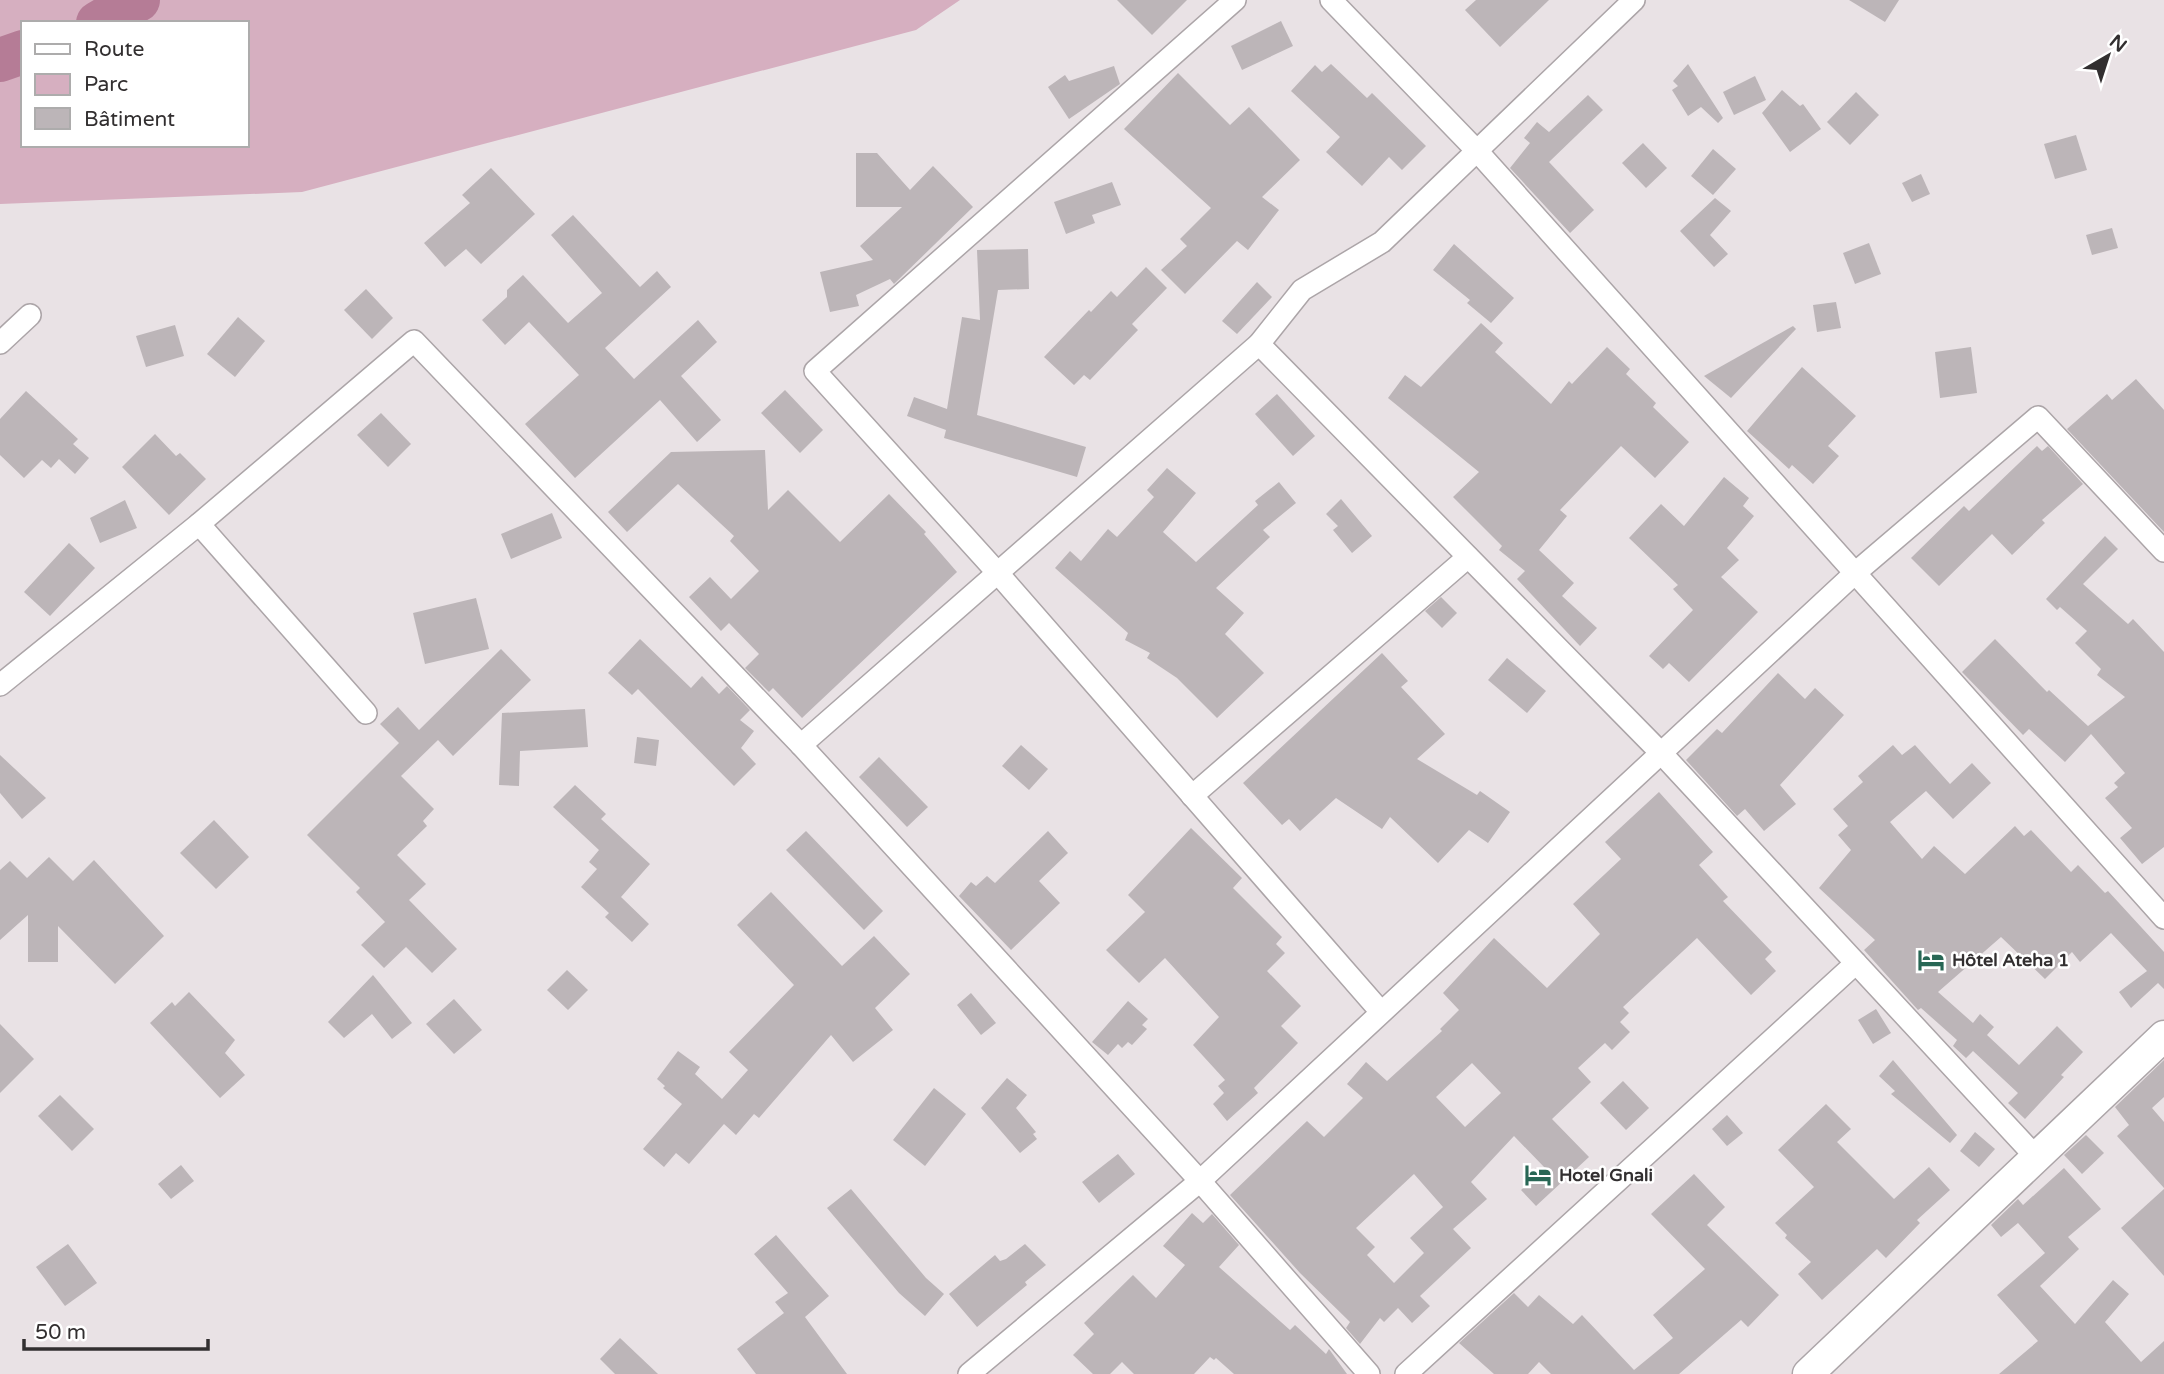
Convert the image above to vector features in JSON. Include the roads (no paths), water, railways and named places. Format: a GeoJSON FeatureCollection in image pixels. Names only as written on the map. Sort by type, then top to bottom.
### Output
{"type":"FeatureCollection","features":[{"type":"Feature","properties":{"kind":"street"},"geometry":{"type":"LineString","coordinates":[[1235,0],[815,371],[996,571],[1381,1012]]}},
{"type":"Feature","properties":{"kind":"street"},"geometry":{"type":"LineString","coordinates":[[1331,0],[1478,152],[2164,918]]}},
{"type":"Feature","properties":{"kind":"street"},"geometry":{"type":"LineString","coordinates":[[801,745],[996,571],[1259,344],[1302,290],[1382,243],[1634,0]]}},
{"type":"Feature","properties":{"kind":"street"},"geometry":{"type":"LineString","coordinates":[[0,342],[30,315]]}},
{"type":"Feature","properties":{"kind":"street"},"geometry":{"type":"LineString","coordinates":[[0,685],[199,524],[414,341],[801,745],[1200,1181],[1369,1374]]}},
{"type":"Feature","properties":{"kind":"street"},"geometry":{"type":"LineString","coordinates":[[1259,344],[1662,754],[2036,1157]]}},
{"type":"Feature","properties":{"kind":"street"},"geometry":{"type":"LineString","coordinates":[[969,1374],[1200,1181],[1854,574],[2038,417],[2164,551]]}},
{"type":"Feature","properties":{"kind":"street"},"geometry":{"type":"LineString","coordinates":[[199,524],[366,713]]}},
{"type":"Feature","properties":{"kind":"street"},"geometry":{"type":"LineString","coordinates":[[1192,796],[1468,557]]}},
{"type":"Feature","properties":{"kind":"street"},"geometry":{"type":"LineString","coordinates":[[1406,1374],[1856,963]]}},
{"type":"Feature","properties":{"kind":"street"},"geometry":{"type":"LineString","coordinates":[[1816,1371],[2164,1036]]}},
{"type":"Feature","properties":{"kind":"waterway"},"geometry":{"type":"LineString","coordinates":[[101,21],[138,0]]}},
{"type":"Feature","properties":{"kind":"waterway"},"geometry":{"type":"LineString","coordinates":[[0,60],[21,53]]}},
{"type":"Feature","properties":{"kind":"place","name":"Hôtel Ateha 1"},"geometry":{"type":"Point","coordinates":[1931,960]}},
{"type":"Feature","properties":{"kind":"place","name":"Hotel Gnali"},"geometry":{"type":"Point","coordinates":[1538,1175]}}]}
